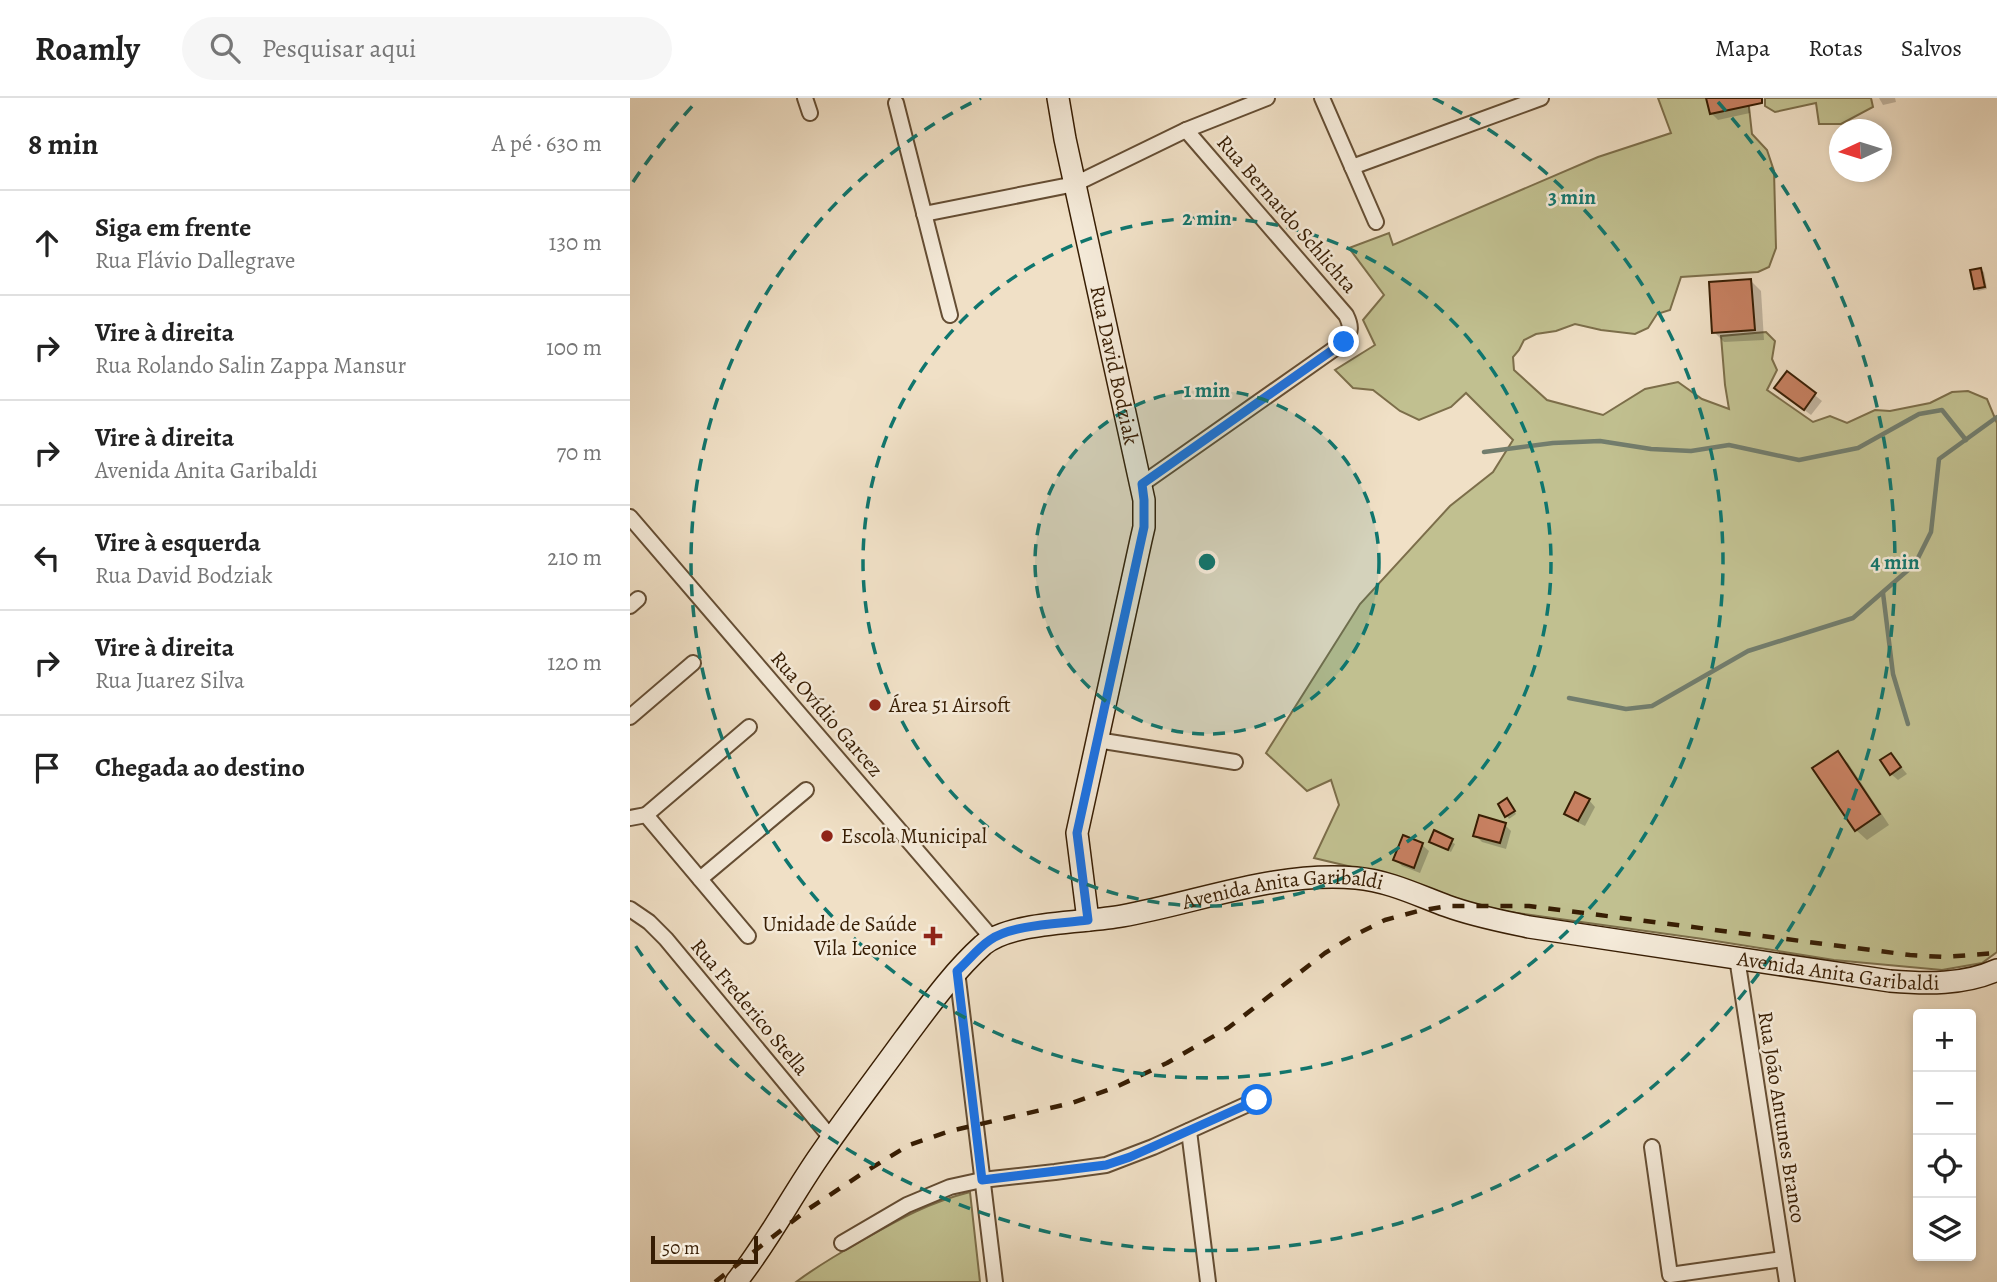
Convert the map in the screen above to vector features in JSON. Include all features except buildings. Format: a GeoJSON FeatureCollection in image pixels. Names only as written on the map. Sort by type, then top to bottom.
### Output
{"type":"FeatureCollection","features":[{"type":"Feature","properties":{"kind":"main road","name":"Rua David Bodziak"},"geometry":{"type":"LineString","coordinates":[[1058,98],[1144,500],[1144,527],[1077,833],[1088,920]]}},
{"type":"Feature","properties":{"kind":"main road","name":"Avenida Anita Garibaldi"},"geometry":{"type":"LineString","coordinates":[[736,1282],[832,1139],[957,971],[992,938],[1030,928],[1144,912],[1255,884],[1309,877],[1356,878],[1393,885],[1448,906],[1529,927],[1891,981],[1943,983],[1994,972]]}},
{"type":"Feature","properties":{"kind":"street"},"geometry":{"type":"LineString","coordinates":[[805,98],[810,113]]}},
{"type":"Feature","properties":{"kind":"street"},"geometry":{"type":"LineString","coordinates":[[924,214],[1075,184],[1186,130],[1267,98]]}},
{"type":"Feature","properties":{"kind":"street"},"geometry":{"type":"LineString","coordinates":[[1322,98],[1376,222]]}},
{"type":"Feature","properties":{"kind":"street"},"geometry":{"type":"LineString","coordinates":[[1352,167],[1541,98]]}},
{"type":"Feature","properties":{"kind":"street"},"geometry":{"type":"LineString","coordinates":[[896,103],[950,315]]}},
{"type":"Feature","properties":{"kind":"street","name":"Rua Bernardo Schlichta"},"geometry":{"type":"LineString","coordinates":[[1142,484],[1344,342],[1351,328],[1346,314],[1186,130]]}},
{"type":"Feature","properties":{"kind":"street","name":"Rua Ovídio Garcez"},"geometry":{"type":"LineString","coordinates":[[630,517],[992,938]]}},
{"type":"Feature","properties":{"kind":"street"},"geometry":{"type":"LineString","coordinates":[[630,717],[693,663]]}},
{"type":"Feature","properties":{"kind":"street"},"geometry":{"type":"LineString","coordinates":[[630,818],[646,815],[749,727]]}},
{"type":"Feature","properties":{"kind":"street"},"geometry":{"type":"LineString","coordinates":[[1097,740],[1235,762]]}},
{"type":"Feature","properties":{"kind":"street"},"geometry":{"type":"LineString","coordinates":[[700,879],[806,790]]}},
{"type":"Feature","properties":{"kind":"street"},"geometry":{"type":"LineString","coordinates":[[646,815],[748,936]]}},
{"type":"Feature","properties":{"kind":"street","name":"Rua Frederico Stella"},"geometry":{"type":"LineString","coordinates":[[630,909],[649,922],[666,939],[832,1139]]}},
{"type":"Feature","properties":{"kind":"street","name":"Rua João Antunes Branco"},"geometry":{"type":"LineString","coordinates":[[1737,958],[1787,1282]]}},
{"type":"Feature","properties":{"kind":"street"},"geometry":{"type":"LineString","coordinates":[[957,971],[995,1282]]}},
{"type":"Feature","properties":{"kind":"street"},"geometry":{"type":"LineString","coordinates":[[842,1243],[907,1205],[950,1187],[982,1180],[1106,1165],[1130,1157],[1257,1100]]}},
{"type":"Feature","properties":{"kind":"street"},"geometry":{"type":"LineString","coordinates":[[1189,1131],[1208,1282]]}},
{"type":"Feature","properties":{"kind":"street"},"geometry":{"type":"LineString","coordinates":[[1652,1147],[1670,1275],[1783,1259]]}},
{"type":"Feature","properties":{"kind":"shaded area"},"geometry":{"type":"Polygon","coordinates":[[[1658,98],[1748,98],[1752,134],[1767,150],[1774,171],[1776,248],[1769,267],[1758,272],[1681,277],[1670,310],[1657,314],[1648,328],[1635,334],[1575,324],[1536,334],[1524,340],[1513,357],[1514,370],[1547,400],[1603,415],[1645,389],[1678,382],[1702,399],[1729,409],[1721,336],[1766,332],[1775,341],[1772,359],[1777,370],[1767,390],[1813,422],[1830,416],[1847,423],[1875,410],[1890,411],[1930,403],[1952,392],[1968,391],[1987,399],[1997,423],[1997,952],[1982,963],[1942,970],[1834,960],[1495,910],[1373,872],[1314,858],[1339,805],[1331,780],[1307,791],[1266,753],[1360,604],[1450,506],[1493,472],[1513,440],[1466,393],[1451,407],[1419,420],[1400,411],[1373,390],[1353,388],[1335,370],[1375,345],[1363,320],[1384,295],[1349,248],[1389,233],[1393,245],[1598,157],[1671,133],[1658,98]]]}},
{"type":"Feature","properties":{"kind":"shaded area"},"geometry":{"type":"Polygon","coordinates":[[[1765,98],[1871,98],[1873,107],[1850,119],[1829,119],[1829,124],[1819,124],[1816,103],[1775,112],[1765,106],[1765,98]]]}},
{"type":"Feature","properties":{"kind":"shaded area"},"geometry":{"type":"Polygon","coordinates":[[[970,1192],[980,1282],[796,1282],[900,1219],[940,1201],[970,1192]]]}},
{"type":"Feature","properties":{"kind":"waterway"},"geometry":{"type":"LineString","coordinates":[[1484,452],[1553,443],[1600,441],[1651,449],[1691,451],[1729,445],[1799,460],[1858,448],[1919,414],[1942,410],[1966,440]]}},
{"type":"Feature","properties":{"kind":"waterway"},"geometry":{"type":"LineString","coordinates":[[1569,698],[1626,709],[1652,706],[1748,651],[1853,618],[1915,564],[1931,532],[1939,459],[1997,417]]}},
{"type":"Feature","properties":{"kind":"waterway"},"geometry":{"type":"LineString","coordinates":[[1883,593],[1893,674],[1908,724]]}},
{"type":"Feature","properties":{"kind":"railway"},"geometry":{"type":"LineString","coordinates":[[715,1282],[807,1210],[909,1145],[950,1131],[1072,1103],[1116,1087],[1167,1063],[1228,1028],[1325,953],[1353,936],[1385,920],[1418,911],[1448,906],[1529,906],[1910,955],[1944,957],[1997,953]]}},
{"type":"Feature","properties":{"kind":"place","name":"Área 51 Airsoft"},"geometry":{"type":"Point","coordinates":[875,705]}},
{"type":"Feature","properties":{"kind":"place","name":"Escola Municipal"},"geometry":{"type":"Point","coordinates":[827,836]}},
{"type":"Feature","properties":{"kind":"place","name":"Unidade de Saúde Vila Leonice"},"geometry":{"type":"Point","coordinates":[933,936]}},
{"type":"Feature","properties":{"kind":"route"},"geometry":{"type":"LineString","coordinates":[[1257,1100],[1130,1157],[1106,1165],[982,1180],[957,971],[992,938],[1030,928],[1088,920],[1077,833],[1144,527],[1142,484],[1344,342]]}}]}
